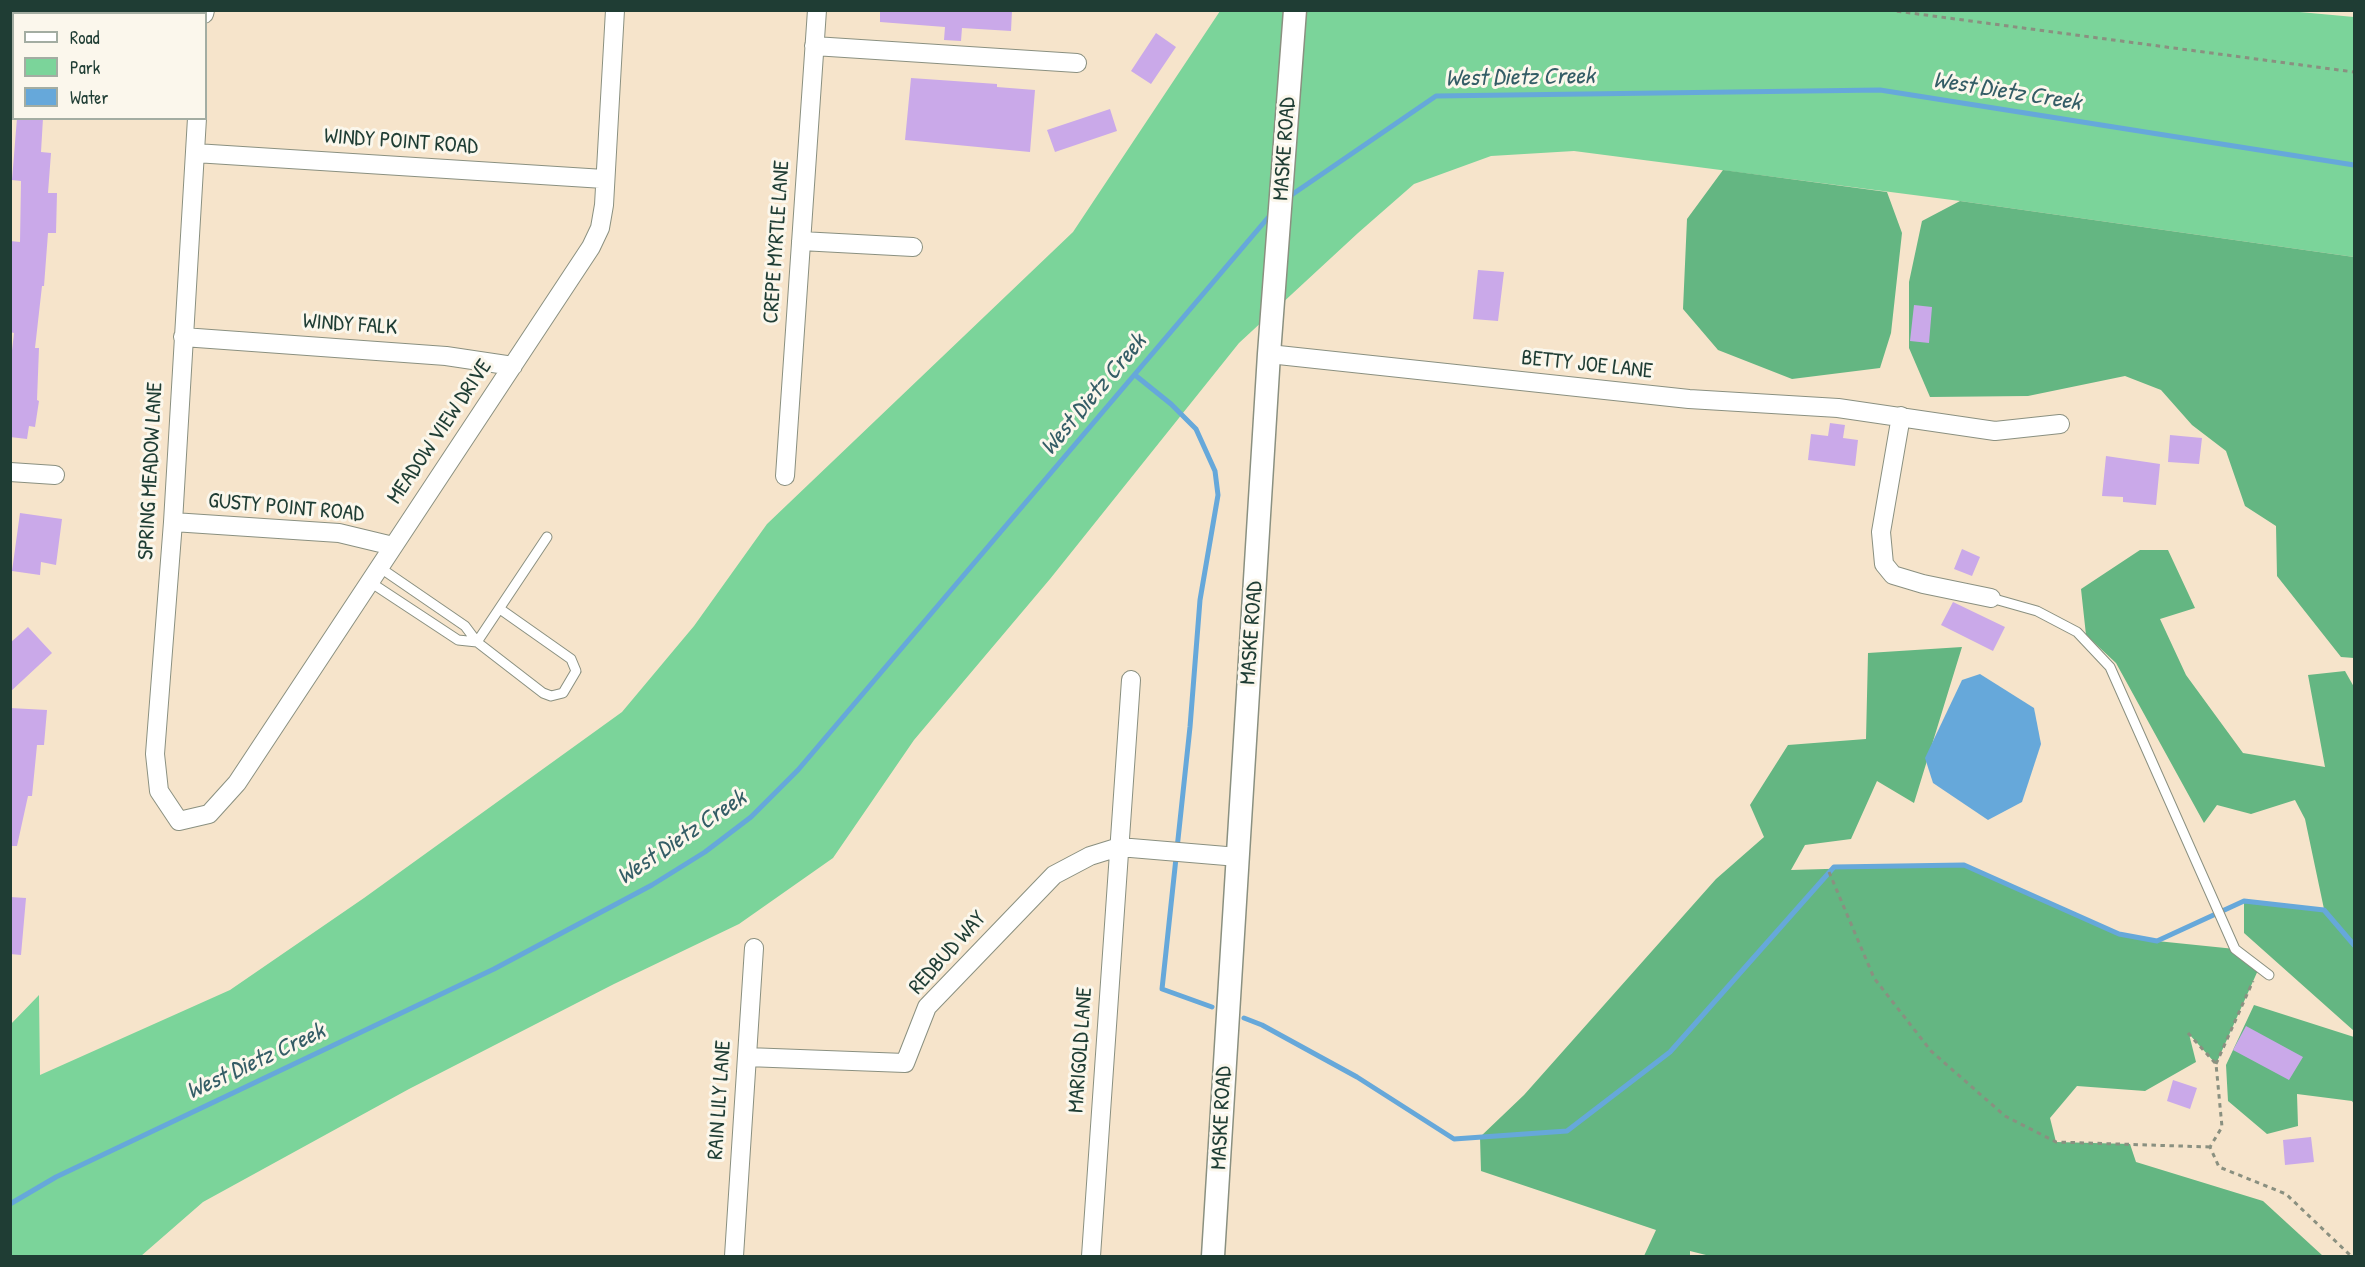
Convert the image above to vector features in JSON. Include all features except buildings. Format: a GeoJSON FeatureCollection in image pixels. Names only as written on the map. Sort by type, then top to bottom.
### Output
{"type":"FeatureCollection","features":[{"type":"Feature","properties":{"kind":"street","name":"MEADOW VIEW DRIVE"},"geometry":{"type":"LineString","coordinates":[[179,820],[209,814],[237,783],[591,247],[600,228],[615,10]]}},
{"type":"Feature","properties":{"kind":"street","name":"CREPE MYRTLE LANE"},"geometry":{"type":"LineString","coordinates":[[785,476],[817,10]]}},
{"type":"Feature","properties":{"kind":"street","name":"MASKE ROAD"},"geometry":{"type":"LineString","coordinates":[[1214,1257],[1269,354],[1295,10]]}},
{"type":"Feature","properties":{"kind":"street"},"geometry":{"type":"LineString","coordinates":[[814,46],[1077,63]]}},
{"type":"Feature","properties":{"kind":"street","name":"SPRING MEADOW LANE"},"geometry":{"type":"LineString","coordinates":[[179,820],[159,791],[155,754],[173,522],[197,120]]}},
{"type":"Feature","properties":{"kind":"street","name":"WINDY POINT ROAD"},"geometry":{"type":"LineString","coordinates":[[195,153],[604,179]]}},
{"type":"Feature","properties":{"kind":"street"},"geometry":{"type":"LineString","coordinates":[[801,241],[913,247]]}},
{"type":"Feature","properties":{"kind":"street","name":"WINDY FALK"},"geometry":{"type":"LineString","coordinates":[[183,337],[446,356],[513,366]]}},
{"type":"Feature","properties":{"kind":"street","name":"BETTY JOE LANE"},"geometry":{"type":"LineString","coordinates":[[1269,354],[1642,395],[1838,408],[1995,431],[2060,424]]}},
{"type":"Feature","properties":{"kind":"street"},"geometry":{"type":"LineString","coordinates":[[1901,416],[1881,532],[1884,564],[1893,575],[1923,585],[1991,598]]}},
{"type":"Feature","properties":{"kind":"street"},"geometry":{"type":"LineString","coordinates":[[10,472],[56,475]]}},
{"type":"Feature","properties":{"kind":"street","name":"GUSTY POINT ROAD"},"geometry":{"type":"LineString","coordinates":[[173,522],[339,533],[393,546]]}},
{"type":"Feature","properties":{"kind":"street","name":"MARIGOLD LANE"},"geometry":{"type":"LineString","coordinates":[[1091,1257],[1131,680]]}},
{"type":"Feature","properties":{"kind":"street"},"geometry":{"type":"LineString","coordinates":[[1119,847],[1238,856]]}},
{"type":"Feature","properties":{"kind":"street","name":"REDBUD WAY"},"geometry":{"type":"LineString","coordinates":[[747,1057],[905,1063],[927,1007],[1054,875],[1090,856],[1119,847]]}},
{"type":"Feature","properties":{"kind":"street","name":"RAIN LILY LANE"},"geometry":{"type":"LineString","coordinates":[[734,1257],[754,948]]}},
{"type":"Feature","properties":{"kind":"lane"},"geometry":{"type":"LineString","coordinates":[[477,642],[547,537]]}},
{"type":"Feature","properties":{"kind":"lane"},"geometry":{"type":"LineString","coordinates":[[375,575],[465,626],[477,642],[543,693],[551,696],[563,693],[576,671],[571,659],[500,609]]}},
{"type":"Feature","properties":{"kind":"lane"},"geometry":{"type":"LineString","coordinates":[[375,575],[458,640],[477,642]]}},
{"type":"Feature","properties":{"kind":"lane"},"geometry":{"type":"LineString","coordinates":[[1991,598],[2037,611],[2077,632],[2110,667],[2150,752],[2235,949],[2269,975]]}},
{"type":"Feature","properties":{"kind":"path"},"geometry":{"type":"LineString","coordinates":[[1888,10],[2355,72]]}},
{"type":"Feature","properties":{"kind":"path"},"geometry":{"type":"LineString","coordinates":[[1829,872],[1874,978],[1931,1051],[2004,1116],[2056,1142],[2210,1147]]}},
{"type":"Feature","properties":{"kind":"path"},"geometry":{"type":"LineString","coordinates":[[2210,1147],[2222,1127],[2216,1064],[2259,968]]}},
{"type":"Feature","properties":{"kind":"path"},"geometry":{"type":"LineString","coordinates":[[2188,1033],[2216,1064]]}},
{"type":"Feature","properties":{"kind":"path"},"geometry":{"type":"LineString","coordinates":[[2210,1147],[2219,1167],[2286,1194],[2351,1257]]}},
{"type":"Feature","properties":{"kind":"green space"},"geometry":{"type":"Polygon","coordinates":[[[2278,10],[2354,17],[2354,257],[1960,201],[1574,151],[1491,156],[1414,184],[1239,343],[1050,579],[914,740],[833,858],[739,924],[614,984],[409,1089],[203,1202],[141,1256],[11,1256],[10,1025],[39,995],[40,1075],[230,990],[364,898],[622,712],[694,626],[767,524],[1073,232],[1220,11],[2278,10]]]}},
{"type":"Feature","properties":{"kind":"green space"},"geometry":{"type":"Polygon","coordinates":[[[1723,170],[1887,192],[1902,233],[1891,333],[1880,368],[1792,379],[1718,350],[1683,309],[1687,219],[1723,170]]]}},
{"type":"Feature","properties":{"kind":"green space"},"geometry":{"type":"Polygon","coordinates":[[[1960,201],[2354,257],[2354,658],[2341,657],[2277,576],[2276,526],[2245,506],[2226,451],[2192,425],[2161,390],[2125,376],[2028,396],[1930,397],[1909,348],[1909,282],[1922,221],[1960,201]]]}},
{"type":"Feature","properties":{"kind":"green space"},"geometry":{"type":"Polygon","coordinates":[[[2140,550],[2168,550],[2195,608],[2160,619],[2186,675],[2243,753],[2325,767],[2308,675],[2345,671],[2354,687],[2354,1031],[2244,933],[2244,901],[2324,909],[2305,819],[2295,800],[2251,814],[2217,805],[2204,823],[2116,663],[2086,635],[2081,589],[2140,550]]]}},
{"type":"Feature","properties":{"kind":"green space"},"geometry":{"type":"Polygon","coordinates":[[[1962,647],[1914,803],[1877,781],[1851,839],[1805,845],[1791,870],[1964,865],[2119,934],[2157,941],[2235,949],[2259,968],[2216,1064],[2189,1034],[2196,1062],[2145,1091],[2077,1086],[2050,1118],[2056,1142],[2130,1144],[2136,1162],[2263,1201],[2323,1256],[1710,1256],[1690,1251],[1690,1256],[1644,1256],[1656,1230],[1481,1171],[1480,1137],[1524,1095],[1716,879],[1764,837],[1750,805],[1788,745],[1866,739],[1868,653],[1962,647]]]}},
{"type":"Feature","properties":{"kind":"green space"},"geometry":{"type":"Polygon","coordinates":[[[2254,1005],[2354,1037],[2354,1104],[2352,1101],[2297,1094],[2298,1126],[2267,1134],[2228,1101],[2226,1065],[2254,1005]]]}},
{"type":"Feature","properties":{"kind":"water"},"geometry":{"type":"Polygon","coordinates":[[[1980,674],[2034,708],[2041,744],[2022,802],[1988,820],[1933,783],[1925,758],[1962,680],[1980,674]]]}},
{"type":"Feature","properties":{"kind":"waterway","name":"West Dietz Creek"},"geometry":{"type":"LineString","coordinates":[[1287,198],[1436,96],[1880,90],[2354,165]]}},
{"type":"Feature","properties":{"kind":"waterway","name":"West Dietz Creek"},"geometry":{"type":"LineString","coordinates":[[10,1204],[56,1177],[494,969],[652,885],[705,852],[751,817],[798,770],[1272,213]]}},
{"type":"Feature","properties":{"kind":"waterway"},"geometry":{"type":"LineString","coordinates":[[1135,375],[1171,404],[1196,429],[1215,471],[1218,495],[1200,600],[1190,727],[1162,989],[1212,1007]]}},
{"type":"Feature","properties":{"kind":"waterway"},"geometry":{"type":"LineString","coordinates":[[1244,1018],[1262,1025],[1357,1077],[1454,1139],[1567,1131],[1670,1052],[1834,867],[1964,865],[2119,934],[2157,941],[2244,901],[2324,910],[2354,945]]}}]}
